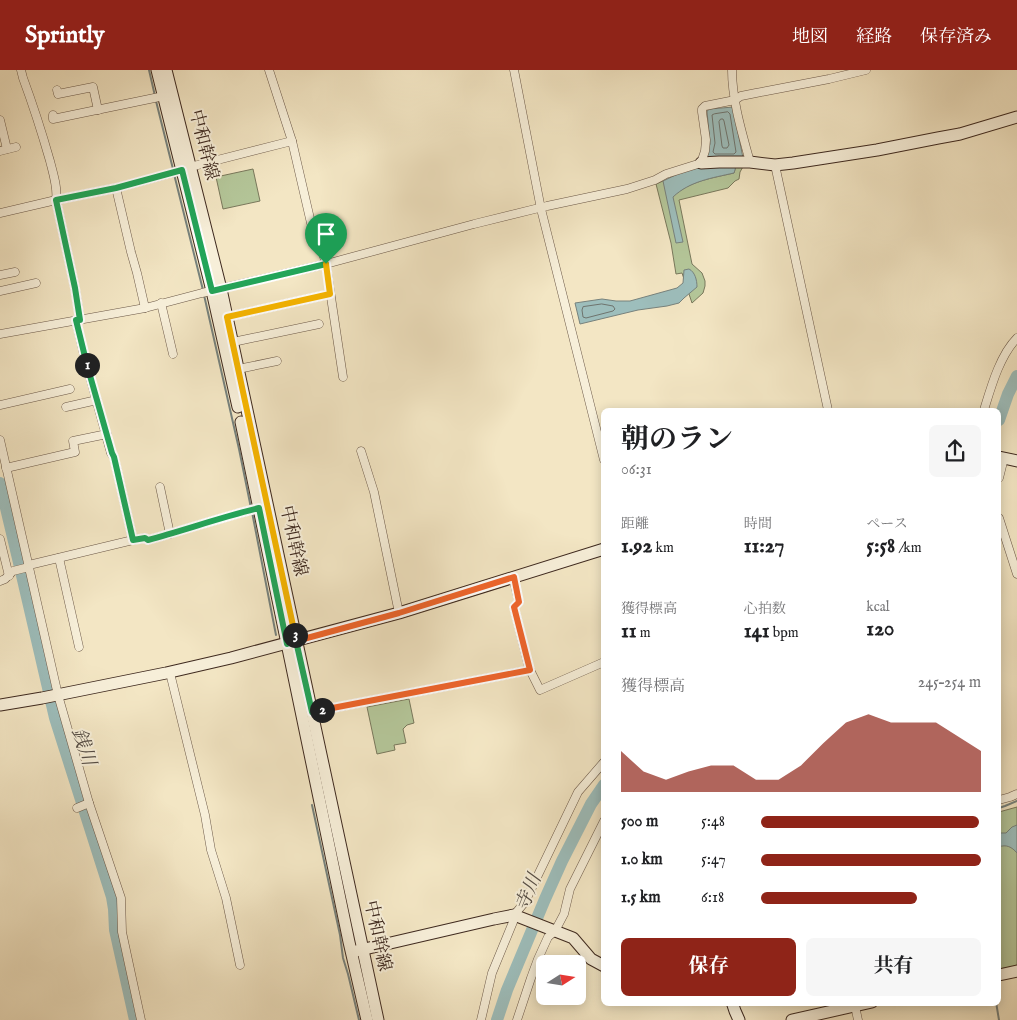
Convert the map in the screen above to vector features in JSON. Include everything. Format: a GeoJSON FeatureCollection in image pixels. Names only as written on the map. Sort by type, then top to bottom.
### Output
{"type":"FeatureCollection","features":[{"type":"Feature","properties":{"kind":"main road","name":"中和幹線"},"geometry":{"type":"LineString","coordinates":[[157,70],[158,97],[180,170],[237,400],[253,509],[312,712],[357,951],[367,1020]]}},
{"type":"Feature","properties":{"kind":"main road","name":"中和幹線"},"geometry":{"type":"LineString","coordinates":[[166,70],[180,170]]}},
{"type":"Feature","properties":{"kind":"main road"},"geometry":{"type":"LineString","coordinates":[[701,163],[750,162],[775,165],[878,150],[960,134],[1017,117]]}},
{"type":"Feature","properties":{"kind":"main road","name":"中和幹線"},"geometry":{"type":"LineString","coordinates":[[210,291],[227,317],[233,342],[292,642],[357,951],[378,1020]]}},
{"type":"Feature","properties":{"kind":"main road"},"geometry":{"type":"LineString","coordinates":[[1001,457],[1017,461]]}},
{"type":"Feature","properties":{"kind":"main road"},"geometry":{"type":"LineString","coordinates":[[0,705],[170,673],[231,658],[399,613],[601,550]]}},
{"type":"Feature","properties":{"kind":"main road"},"geometry":{"type":"LineString","coordinates":[[357,951],[494,919],[518,916],[573,938],[591,959],[601,964]]}},
{"type":"Feature","properties":{"kind":"main road"},"geometry":{"type":"LineString","coordinates":[[1001,975],[1017,971]]}},
{"type":"Feature","properties":{"kind":"main road"},"geometry":{"type":"LineString","coordinates":[[734,1006],[739,1020]]}},
{"type":"Feature","properties":{"kind":"main road"},"geometry":{"type":"LineString","coordinates":[[792,1020],[855,1006]]}},
{"type":"Feature","properties":{"kind":"street"},"geometry":{"type":"LineString","coordinates":[[21,70],[53,172],[56,200],[75,288],[84,355],[114,457],[133,540]]}},
{"type":"Feature","properties":{"kind":"street"},"geometry":{"type":"LineString","coordinates":[[269,70],[292,142],[311,223],[319,239],[326,264],[342,377]]}},
{"type":"Feature","properties":{"kind":"street"},"geometry":{"type":"LineString","coordinates":[[514,70],[541,209],[601,448]]}},
{"type":"Feature","properties":{"kind":"street"},"geometry":{"type":"LineString","coordinates":[[732,70],[735,100],[750,162]]}},
{"type":"Feature","properties":{"kind":"street"},"geometry":{"type":"LineString","coordinates":[[0,334],[145,308],[326,264],[547,206],[627,189],[701,163],[706,140],[702,108],[708,105],[735,100],[741,96],[866,70]]}},
{"type":"Feature","properties":{"kind":"street"},"geometry":{"type":"LineString","coordinates":[[57,90],[58,94],[93,87],[98,110]]}},
{"type":"Feature","properties":{"kind":"street"},"geometry":{"type":"LineString","coordinates":[[52,115],[53,119],[158,97]]}},
{"type":"Feature","properties":{"kind":"street"},"geometry":{"type":"LineString","coordinates":[[0,120],[4,150],[16,147]]}},
{"type":"Feature","properties":{"kind":"street"},"geometry":{"type":"LineString","coordinates":[[0,213],[116,188],[292,142]]}},
{"type":"Feature","properties":{"kind":"street"},"geometry":{"type":"LineString","coordinates":[[775,165],[828,408]]}},
{"type":"Feature","properties":{"kind":"street"},"geometry":{"type":"LineString","coordinates":[[116,188],[145,308]]}},
{"type":"Feature","properties":{"kind":"street"},"geometry":{"type":"LineString","coordinates":[[0,275],[15,272]]}},
{"type":"Feature","properties":{"kind":"street"},"geometry":{"type":"LineString","coordinates":[[0,291],[36,283]]}},
{"type":"Feature","properties":{"kind":"street"},"geometry":{"type":"LineString","coordinates":[[227,317],[330,294]]}},
{"type":"Feature","properties":{"kind":"street"},"geometry":{"type":"LineString","coordinates":[[161,304],[173,354]]}},
{"type":"Feature","properties":{"kind":"street"},"geometry":{"type":"LineString","coordinates":[[233,342],[319,324]]}},
{"type":"Feature","properties":{"kind":"street"},"geometry":{"type":"LineString","coordinates":[[985,408],[994,378],[1006,353],[1017,338]]}},
{"type":"Feature","properties":{"kind":"street"},"geometry":{"type":"LineString","coordinates":[[238,369],[277,361]]}},
{"type":"Feature","properties":{"kind":"street"},"geometry":{"type":"LineString","coordinates":[[0,405],[70,388]]}},
{"type":"Feature","properties":{"kind":"street"},"geometry":{"type":"LineString","coordinates":[[66,407],[97,400]]}},
{"type":"Feature","properties":{"kind":"street"},"geometry":{"type":"LineString","coordinates":[[6,468],[75,452],[73,441],[107,434]]}},
{"type":"Feature","properties":{"kind":"street"},"geometry":{"type":"LineString","coordinates":[[0,440],[57,695],[88,804],[121,898],[122,932],[141,1020]]}},
{"type":"Feature","properties":{"kind":"street"},"geometry":{"type":"LineString","coordinates":[[361,450],[374,492],[399,613]]}},
{"type":"Feature","properties":{"kind":"street"},"geometry":{"type":"LineString","coordinates":[[160,486],[170,534]]}},
{"type":"Feature","properties":{"kind":"street"},"geometry":{"type":"LineString","coordinates":[[0,581],[9,576],[13,571],[58,558],[133,540],[145,538],[148,540],[253,509]]}},
{"type":"Feature","properties":{"kind":"street"},"geometry":{"type":"LineString","coordinates":[[1001,524],[1017,574]]}},
{"type":"Feature","properties":{"kind":"street"},"geometry":{"type":"LineString","coordinates":[[0,540],[9,576]]}},
{"type":"Feature","properties":{"kind":"street"},"geometry":{"type":"LineString","coordinates":[[58,558],[79,647]]}},
{"type":"Feature","properties":{"kind":"street"},"geometry":{"type":"LineString","coordinates":[[514,577],[519,602],[514,607],[530,670],[540,690],[601,663]]}},
{"type":"Feature","properties":{"kind":"street"},"geometry":{"type":"LineString","coordinates":[[312,712],[530,670]]}},
{"type":"Feature","properties":{"kind":"street"},"geometry":{"type":"LineString","coordinates":[[170,673],[206,815],[211,850],[226,898],[240,965]]}},
{"type":"Feature","properties":{"kind":"street"},"geometry":{"type":"LineString","coordinates":[[481,1020],[492,973],[513,922],[525,902],[578,792],[601,765]]}},
{"type":"Feature","properties":{"kind":"street"},"geometry":{"type":"LineString","coordinates":[[1001,799],[1017,794]]}},
{"type":"Feature","properties":{"kind":"street"},"geometry":{"type":"LineString","coordinates":[[77,808],[88,804]]}},
{"type":"Feature","properties":{"kind":"street"},"geometry":{"type":"LineString","coordinates":[[516,1020],[538,959],[548,937],[564,914],[570,889],[601,827]]}},
{"type":"Feature","properties":{"kind":"street"},"geometry":{"type":"LineString","coordinates":[[855,1006],[858,1020]]}},
{"type":"Feature","properties":{"kind":"green space"},"geometry":{"type":"Polygon","coordinates":[[[736,165],[744,165],[739,179],[728,188],[679,200],[692,264],[702,273],[705,281],[703,293],[692,303],[682,273],[676,274],[671,243],[656,184],[663,181],[673,196],[694,183],[734,173],[736,165]]]}},
{"type":"Feature","properties":{"kind":"green space"},"geometry":{"type":"Polygon","coordinates":[[[253,169],[260,201],[223,209],[216,177],[253,169]]]}},
{"type":"Feature","properties":{"kind":"green space"},"geometry":{"type":"Polygon","coordinates":[[[409,699],[414,723],[407,725],[403,729],[406,743],[394,745],[395,750],[377,754],[367,707],[409,699]]]}},
{"type":"Feature","properties":{"kind":"green space"},"geometry":{"type":"Polygon","coordinates":[[[1017,807],[1017,966],[1001,969],[1001,811],[1017,807]]]}},
{"type":"Feature","properties":{"kind":"water"},"geometry":{"type":"Polygon","coordinates":[[[733,107],[743,158],[706,158],[710,144],[707,111],[710,109],[733,107]]]}},
{"type":"Feature","properties":{"kind":"water"},"geometry":{"type":"Polygon","coordinates":[[[736,165],[734,173],[694,184],[673,197],[683,242],[676,243],[663,181],[680,173],[704,166],[736,165]]]}},
{"type":"Feature","properties":{"kind":"water"},"geometry":{"type":"Polygon","coordinates":[[[689,269],[695,276],[697,287],[679,303],[638,310],[580,324],[575,303],[602,299],[630,301],[677,288],[683,283],[684,270],[689,269]]]}},
{"type":"Feature","properties":{"kind":"water"},"geometry":{"type":"Polygon","coordinates":[[[1017,825],[1017,853],[1009,847],[1001,847],[1001,833],[1006,833],[1017,825]]]}},
{"type":"Feature","properties":{"kind":"waterway"},"geometry":{"type":"LineString","coordinates":[[149,70],[155,96]]}},
{"type":"Feature","properties":{"kind":"waterway"},"geometry":{"type":"LineString","coordinates":[[156,101],[173,169]]}},
{"type":"Feature","properties":{"kind":"waterway"},"geometry":{"type":"LineString","coordinates":[[174,174],[203,290]]}},
{"type":"Feature","properties":{"kind":"waterway"},"geometry":{"type":"LineString","coordinates":[[204,295],[251,508]]}},
{"type":"Feature","properties":{"kind":"waterway","name":"寺川"},"geometry":{"type":"LineString","coordinates":[[1001,414],[1017,376]]}},
{"type":"Feature","properties":{"kind":"waterway","name":"銭川"},"geometry":{"type":"LineString","coordinates":[[0,483],[55,718],[112,897],[115,930],[135,1020]]}},
{"type":"Feature","properties":{"kind":"waterway"},"geometry":{"type":"LineString","coordinates":[[252,512],[276,635]]}},
{"type":"Feature","properties":{"kind":"waterway","name":"寺川"},"geometry":{"type":"LineString","coordinates":[[497,1020],[507,990],[562,861],[591,804],[601,789]]}},
{"type":"Feature","properties":{"kind":"waterway"},"geometry":{"type":"LineString","coordinates":[[1001,807],[1017,801]]}},
{"type":"Feature","properties":{"kind":"waterway"},"geometry":{"type":"LineString","coordinates":[[312,805],[340,935],[343,958],[359,1020]]}},
{"type":"Feature","properties":{"kind":"waterway"},"geometry":{"type":"LineString","coordinates":[[997,1006],[999,1020]]}},
{"type":"Feature","properties":{"kind":"route"},"geometry":{"type":"LineString","coordinates":[[326,264],[212,291],[182,170],[116,188],[56,200],[75,288],[80,320],[76,320],[84,355],[114,457],[133,540],[145,538],[148,540],[259,508],[287,644],[296,641],[312,712],[530,670],[514,607],[519,602],[514,577],[399,613],[296,641],[227,317],[330,294],[326,264]]}}]}
